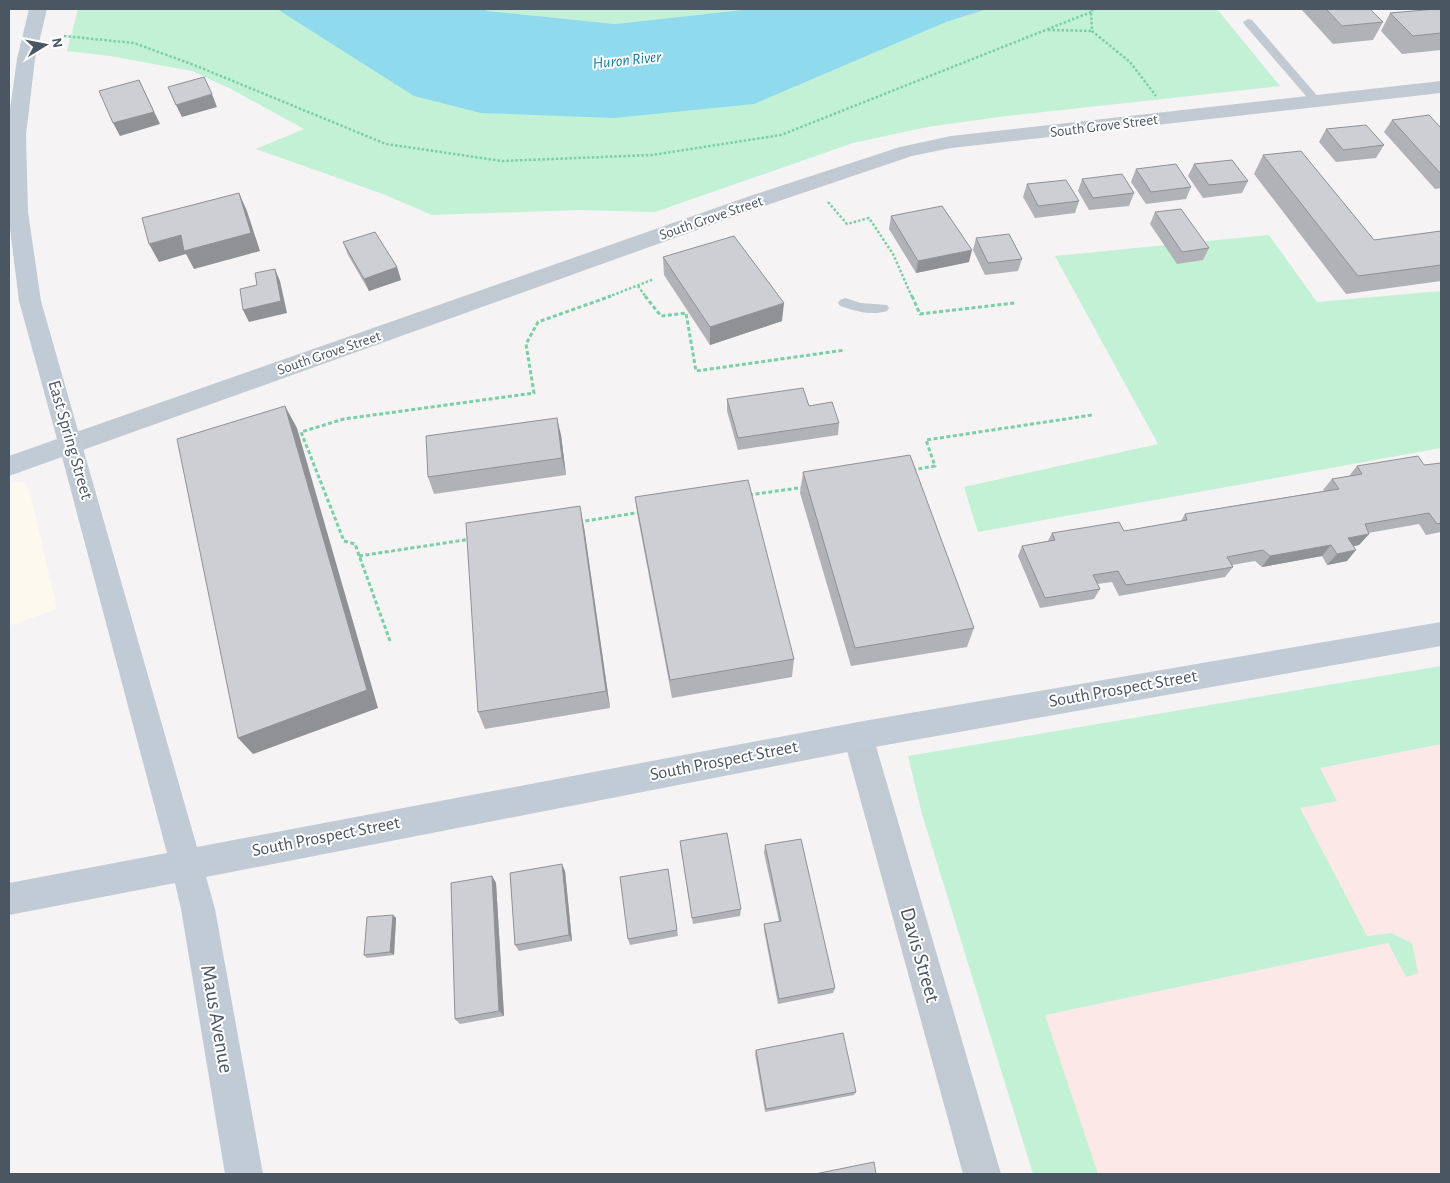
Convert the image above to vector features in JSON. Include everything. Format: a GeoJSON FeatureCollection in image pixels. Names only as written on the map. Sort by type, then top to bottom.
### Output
{"type":"FeatureCollection","features":[{"type":"Feature","properties":{"kind":"main road","name":"East Spring Street"},"geometry":{"type":"LineString","coordinates":[[38,9],[26,59],[16,135],[18,212],[30,301],[72,444],[186,864]]}},
{"type":"Feature","properties":{"kind":"main road","name":"South Grove Street"},"geometry":{"type":"LineString","coordinates":[[9,466],[72,444]]}},
{"type":"Feature","properties":{"kind":"main road","name":"South Prospect Street"},"geometry":{"type":"LineString","coordinates":[[9,899],[858,736],[1441,634]]}},
{"type":"Feature","properties":{"kind":"main road","name":"Maus Avenue"},"geometry":{"type":"LineString","coordinates":[[186,864],[203,937],[244,1174]]}},
{"type":"Feature","properties":{"kind":"street","name":"South Grove Street"},"geometry":{"type":"LineString","coordinates":[[72,444],[754,202],[907,151],[951,142],[1441,87]]}},
{"type":"Feature","properties":{"kind":"street","name":"Davis Street"},"geometry":{"type":"LineString","coordinates":[[858,736],[982,1174]]}},
{"type":"Feature","properties":{"kind":"lane"},"geometry":{"type":"LineString","coordinates":[[1248,22],[1316,101]]}},
{"type":"Feature","properties":{"kind":"lane"},"geometry":{"type":"LineString","coordinates":[[845,304],[861,308],[882,308]]}},
{"type":"Feature","properties":{"kind":"path"},"geometry":{"type":"LineString","coordinates":[[64,36],[134,43],[194,65],[386,144],[502,161],[652,155],[781,135],[1091,12]]}},
{"type":"Feature","properties":{"kind":"path"},"geometry":{"type":"LineString","coordinates":[[1046,30],[1092,31]]}},
{"type":"Feature","properties":{"kind":"path"},"geometry":{"type":"LineString","coordinates":[[828,202],[847,224],[869,218],[893,254],[920,314],[1015,303]]}},
{"type":"Feature","properties":{"kind":"path"},"geometry":{"type":"LineString","coordinates":[[390,641],[355,544],[344,540],[301,432],[344,419],[534,392],[526,344],[538,322],[654,279]]}},
{"type":"Feature","properties":{"kind":"path"},"geometry":{"type":"LineString","coordinates":[[638,286],[661,316],[686,313],[696,371],[845,350]]}},
{"type":"Feature","properties":{"kind":"path"},"geometry":{"type":"LineString","coordinates":[[906,471],[935,466],[926,440],[1092,415]]}},
{"type":"Feature","properties":{"kind":"path"},"geometry":{"type":"LineString","coordinates":[[740,497],[808,486]]}},
{"type":"Feature","properties":{"kind":"path"},"geometry":{"type":"LineString","coordinates":[[574,523],[642,512]]}},
{"type":"Feature","properties":{"kind":"path"},"geometry":{"type":"LineString","coordinates":[[359,556],[476,538]]}},
{"type":"Feature","properties":{"kind":"shaded area"},"geometry":{"type":"Polygon","coordinates":[[[22,481],[29,488],[57,609],[9,626],[9,483],[22,481]]]}},
{"type":"Feature","properties":{"kind":"shaded area"},"geometry":{"type":"Polygon","coordinates":[[[1441,714],[1441,1174],[1064,1174],[945,805],[1441,714]]]}},
{"type":"Feature","properties":{"kind":"green space"},"geometry":{"type":"Polygon","coordinates":[[[78,9],[277,9],[322,36],[946,22],[988,9],[1217,9],[1280,86],[1006,116],[927,127],[853,143],[655,212],[579,210],[432,215],[383,194],[256,149],[304,129],[231,89],[192,71],[110,56],[67,51],[78,9]]]}},
{"type":"Feature","properties":{"kind":"green space"},"geometry":{"type":"Polygon","coordinates":[[[483,9],[751,9],[615,24],[483,9]]]}},
{"type":"Feature","properties":{"kind":"green space"},"geometry":{"type":"Polygon","coordinates":[[[1269,235],[1317,302],[1441,291],[1441,448],[978,532],[964,487],[1158,444],[1055,256],[1269,235]]]}},
{"type":"Feature","properties":{"kind":"green space"},"geometry":{"type":"Polygon","coordinates":[[[1441,666],[1441,744],[1320,768],[1337,801],[1300,808],[1367,936],[1391,933],[1412,943],[1418,973],[1406,977],[1388,943],[1045,1015],[1098,1174],[1033,1174],[922,814],[908,756],[1441,666]]]}},
{"type":"Feature","properties":{"kind":"water","name":"Huron River"},"geometry":{"type":"Polygon","coordinates":[[[277,9],[483,9],[615,24],[751,9],[988,9],[946,22],[754,104],[614,118],[481,113],[414,96],[277,9]]]}},
{"type":"Feature","properties":{"kind":"building"},"geometry":{"type":"Polygon","coordinates":[[[1326,9],[1370,9],[1383,22],[1342,26],[1326,9]]]}},
{"type":"Feature","properties":{"kind":"building"},"geometry":{"type":"Polygon","coordinates":[[[1441,9],[1441,33],[1413,36],[1390,13],[1441,9]]]}},
{"type":"Feature","properties":{"kind":"building"},"geometry":{"type":"Polygon","coordinates":[[[204,77],[212,94],[176,105],[168,87],[204,77]]]}},
{"type":"Feature","properties":{"kind":"building"},"geometry":{"type":"Polygon","coordinates":[[[139,80],[154,112],[113,123],[99,91],[139,80]]]}},
{"type":"Feature","properties":{"kind":"building"},"geometry":{"type":"Polygon","coordinates":[[[1429,115],[1441,128],[1441,174],[1392,120],[1429,115]]]}},
{"type":"Feature","properties":{"kind":"building"},"geometry":{"type":"Polygon","coordinates":[[[1366,125],[1384,145],[1343,150],[1326,129],[1366,125]]]}},
{"type":"Feature","properties":{"kind":"building"},"geometry":{"type":"Polygon","coordinates":[[[1301,151],[1374,240],[1441,231],[1441,265],[1358,276],[1263,155],[1301,151]]]}},
{"type":"Feature","properties":{"kind":"building"},"geometry":{"type":"Polygon","coordinates":[[[1232,160],[1248,181],[1209,185],[1194,164],[1232,160]]]}},
{"type":"Feature","properties":{"kind":"building"},"geometry":{"type":"Polygon","coordinates":[[[1176,164],[1191,187],[1151,192],[1136,169],[1176,164]]]}},
{"type":"Feature","properties":{"kind":"building"},"geometry":{"type":"Polygon","coordinates":[[[1122,174],[1134,193],[1093,198],[1082,179],[1122,174]]]}},
{"type":"Feature","properties":{"kind":"building"},"geometry":{"type":"Polygon","coordinates":[[[1066,180],[1079,201],[1038,206],[1027,184],[1066,180]]]}},
{"type":"Feature","properties":{"kind":"building"},"geometry":{"type":"Polygon","coordinates":[[[239,193],[251,233],[184,251],[181,235],[149,244],[142,218],[239,193]]]}},
{"type":"Feature","properties":{"kind":"building"},"geometry":{"type":"Polygon","coordinates":[[[942,206],[972,250],[918,261],[891,216],[942,206]]]}},
{"type":"Feature","properties":{"kind":"building"},"geometry":{"type":"Polygon","coordinates":[[[1181,209],[1209,248],[1182,252],[1155,212],[1181,209]]]}},
{"type":"Feature","properties":{"kind":"building"},"geometry":{"type":"Polygon","coordinates":[[[375,232],[397,267],[364,279],[343,242],[375,232]]]}},
{"type":"Feature","properties":{"kind":"building"},"geometry":{"type":"Polygon","coordinates":[[[1009,234],[1022,259],[988,263],[976,238],[1009,234]]]}},
{"type":"Feature","properties":{"kind":"building"},"geometry":{"type":"Polygon","coordinates":[[[734,236],[784,303],[710,327],[663,257],[734,236]]]}},
{"type":"Feature","properties":{"kind":"building"},"geometry":{"type":"Polygon","coordinates":[[[275,269],[281,301],[243,310],[240,289],[257,285],[255,273],[275,269]]]}},
{"type":"Feature","properties":{"kind":"building"},"geometry":{"type":"Polygon","coordinates":[[[803,388],[809,406],[832,402],[839,423],[738,438],[727,399],[803,388]]]}},
{"type":"Feature","properties":{"kind":"building"},"geometry":{"type":"Polygon","coordinates":[[[285,406],[367,690],[238,738],[177,439],[285,406]]]}},
{"type":"Feature","properties":{"kind":"building"},"geometry":{"type":"Polygon","coordinates":[[[557,418],[562,458],[428,477],[426,436],[557,418]]]}},
{"type":"Feature","properties":{"kind":"building"},"geometry":{"type":"Polygon","coordinates":[[[910,455],[974,628],[855,648],[803,472],[910,455]]]}},
{"type":"Feature","properties":{"kind":"building"},"geometry":{"type":"Polygon","coordinates":[[[1418,456],[1424,465],[1441,463],[1441,523],[1437,524],[1429,513],[1365,524],[1369,534],[1348,538],[1356,550],[1337,554],[1331,545],[1270,556],[1263,550],[1227,557],[1233,567],[1126,585],[1118,571],[1093,575],[1100,589],[1045,598],[1022,546],[1055,540],[1052,533],[1119,522],[1124,531],[1187,520],[1185,514],[1339,489],[1332,479],[1362,474],[1357,466],[1418,456]]]}},
{"type":"Feature","properties":{"kind":"building"},"geometry":{"type":"Polygon","coordinates":[[[748,480],[794,659],[670,680],[635,497],[748,480]]]}},
{"type":"Feature","properties":{"kind":"building"},"geometry":{"type":"Polygon","coordinates":[[[580,506],[606,691],[478,712],[466,523],[580,506]]]}},
{"type":"Feature","properties":{"kind":"building"},"geometry":{"type":"Polygon","coordinates":[[[727,833],[741,909],[692,918],[680,841],[727,833]]]}},
{"type":"Feature","properties":{"kind":"building"},"geometry":{"type":"Polygon","coordinates":[[[801,839],[835,988],[779,999],[764,924],[781,921],[765,845],[801,839]]]}},
{"type":"Feature","properties":{"kind":"building"},"geometry":{"type":"Polygon","coordinates":[[[562,864],[569,935],[515,945],[510,873],[562,864]]]}},
{"type":"Feature","properties":{"kind":"building"},"geometry":{"type":"Polygon","coordinates":[[[668,869],[677,930],[628,939],[620,877],[668,869]]]}},
{"type":"Feature","properties":{"kind":"building"},"geometry":{"type":"Polygon","coordinates":[[[492,876],[499,1011],[455,1019],[451,883],[492,876]]]}},
{"type":"Feature","properties":{"kind":"building"},"geometry":{"type":"Polygon","coordinates":[[[393,915],[390,952],[364,955],[367,917],[393,915]]]}},
{"type":"Feature","properties":{"kind":"building"},"geometry":{"type":"Polygon","coordinates":[[[843,1033],[856,1092],[766,1109],[756,1050],[843,1033]]]}},
{"type":"Feature","properties":{"kind":"building"},"geometry":{"type":"Polygon","coordinates":[[[874,1162],[876,1174],[815,1174],[874,1162]]]}}]}
